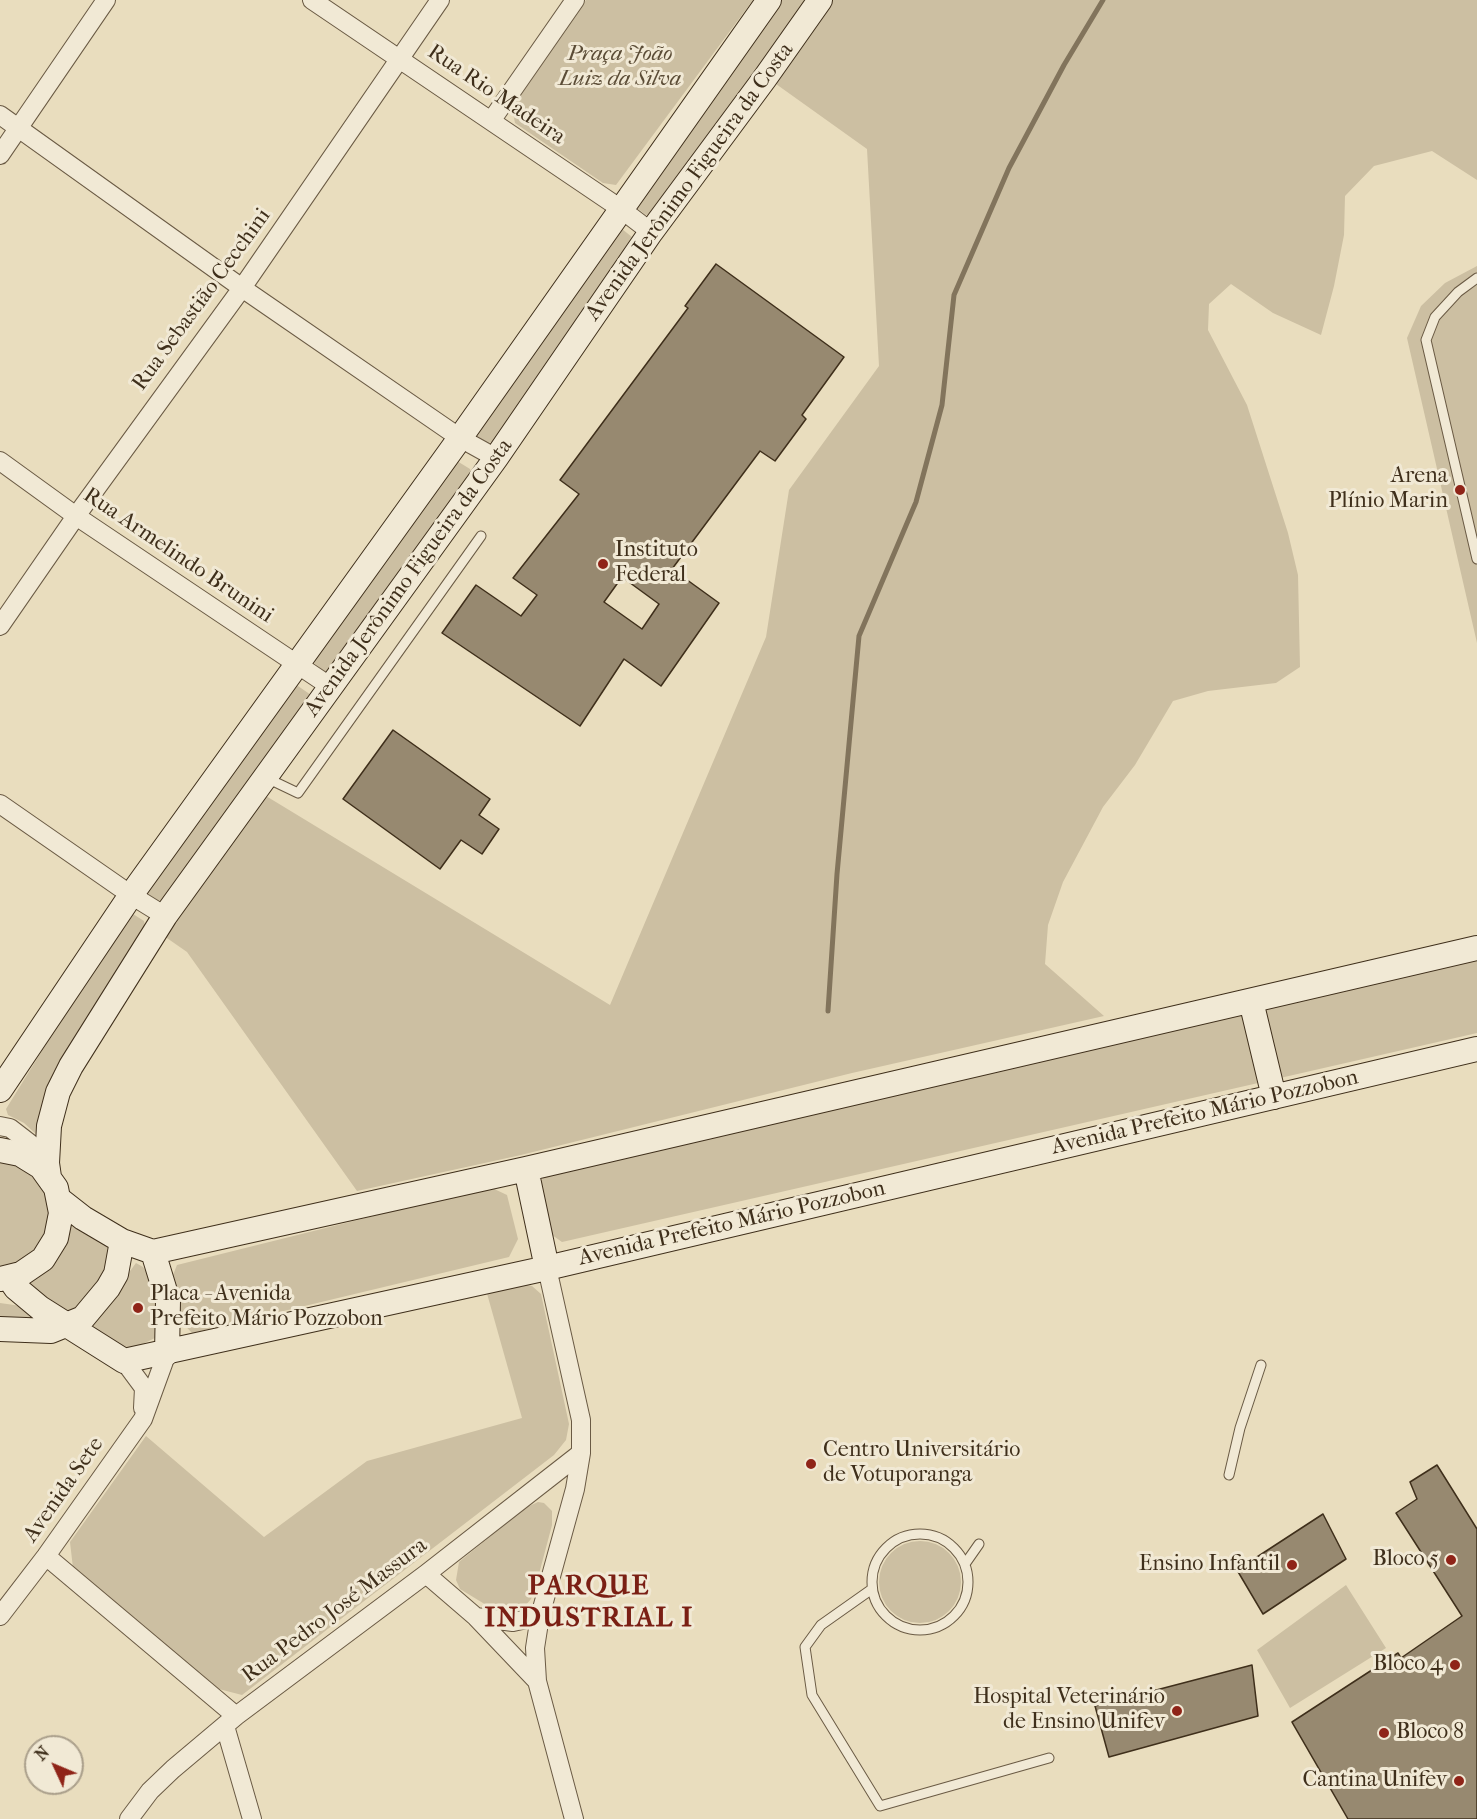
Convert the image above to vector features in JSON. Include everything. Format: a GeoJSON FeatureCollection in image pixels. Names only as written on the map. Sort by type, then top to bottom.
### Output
{"type":"FeatureCollection","features":[{"type":"Feature","properties":{"kind":"street"},"geometry":{"type":"LineString","coordinates":[[0,155],[106,0]]}},
{"type":"Feature","properties":{"kind":"street","name":"Rua Rio Madeira"},"geometry":{"type":"LineString","coordinates":[[312,0],[621,209],[651,232]]}},
{"type":"Feature","properties":{"kind":"street","name":"Rua Sebastião Cecchini"},"geometry":{"type":"LineString","coordinates":[[0,626],[76,516],[242,288],[440,0]]}},
{"type":"Feature","properties":{"kind":"street"},"geometry":{"type":"LineString","coordinates":[[492,121],[574,0]]}},
{"type":"Feature","properties":{"kind":"street","name":"Avenida Jerônimo Figueira da Costa"},"geometry":{"type":"LineString","coordinates":[[0,1090],[131,895],[460,438],[769,0]]}},
{"type":"Feature","properties":{"kind":"street","name":"Avenida Jerônimo Figueira da Costa"},"geometry":{"type":"LineString","coordinates":[[44,1171],[47,1163],[50,1126],[58,1092],[71,1066],[165,916],[496,458],[651,232],[765,78],[819,0]]}},
{"type":"Feature","properties":{"kind":"street"},"geometry":{"type":"LineString","coordinates":[[0,115],[242,288],[460,438],[496,458]]}},
{"type":"Feature","properties":{"kind":"street","name":"Rua Armelindo Brunini"},"geometry":{"type":"LineString","coordinates":[[0,461],[76,516],[296,666],[331,687]]}},
{"type":"Feature","properties":{"kind":"street"},"geometry":{"type":"LineString","coordinates":[[0,804],[165,916]]}},
{"type":"Feature","properties":{"kind":"street"},"geometry":{"type":"LineString","coordinates":[[0,1126],[10,1128],[32,1144],[60,1200],[83,1218],[122,1241],[153,1252],[526,1169],[1477,948]]}},
{"type":"Feature","properties":{"kind":"street"},"geometry":{"type":"LineString","coordinates":[[1251,1000],[1274,1096]]}},
{"type":"Feature","properties":{"kind":"street","name":"Avenida Prefeito Mário Pozzobon"},"geometry":{"type":"LineString","coordinates":[[124,1361],[547,1268],[1477,1049]]}},
{"type":"Feature","properties":{"kind":"street"},"geometry":{"type":"LineString","coordinates":[[0,1150],[20,1154],[44,1171]]}},
{"type":"Feature","properties":{"kind":"street"},"geometry":{"type":"LineString","coordinates":[[526,1169],[580,1420],[581,1453],[575,1489],[540,1616],[535,1648],[537,1681],[574,1819]]}},
{"type":"Feature","properties":{"kind":"street"},"geometry":{"type":"LineString","coordinates":[[60,1200],[60,1226],[51,1250],[33,1268],[5,1278],[40,1308],[124,1361],[144,1388],[143,1419]]}},
{"type":"Feature","properties":{"kind":"street"},"geometry":{"type":"LineString","coordinates":[[0,1329],[51,1331],[83,1318],[108,1288],[116,1274],[122,1241]]}},
{"type":"Feature","properties":{"kind":"street"},"geometry":{"type":"LineString","coordinates":[[153,1252],[168,1301],[167,1353]]}},
{"type":"Feature","properties":{"kind":"street","name":"Avenida Sete"},"geometry":{"type":"LineString","coordinates":[[0,1616],[46,1556],[143,1419],[167,1353]]}},
{"type":"Feature","properties":{"kind":"street","name":"Rua Pedro José Massura"},"geometry":{"type":"LineString","coordinates":[[129,1819],[150,1791],[230,1721],[426,1574],[581,1453]]}},
{"type":"Feature","properties":{"kind":"street"},"geometry":{"type":"LineString","coordinates":[[46,1556],[230,1721],[252,1819]]}},
{"type":"Feature","properties":{"kind":"street"},"geometry":{"type":"LineString","coordinates":[[426,1574],[476,1617],[537,1681]]}},
{"type":"Feature","properties":{"kind":"street"},"geometry":{"type":"LineString","coordinates":[[476,1617],[513,1622],[540,1616]]}},
{"type":"Feature","properties":{"kind":"lane"},"geometry":{"type":"LineString","coordinates":[[1477,278],[1458,292],[1435,317],[1426,340],[1477,559]]}},
{"type":"Feature","properties":{"kind":"lane"},"geometry":{"type":"LineString","coordinates":[[264,780],[276,782],[298,793],[481,536]]}},
{"type":"Feature","properties":{"kind":"lane"},"geometry":{"type":"LineString","coordinates":[[1228,1476],[1240,1428],[1261,1365]]}},
{"type":"Feature","properties":{"kind":"lane"},"geometry":{"type":"LineString","coordinates":[[922,1533],[936,1536],[948,1542],[959,1552],[965,1564],[969,1580],[966,1596],[959,1610],[947,1622],[932,1629],[916,1630],[900,1626],[887,1617],[877,1604],[872,1589],[872,1575],[876,1561],[884,1549],[895,1540],[922,1533]]}},
{"type":"Feature","properties":{"kind":"lane"},"geometry":{"type":"LineString","coordinates":[[959,1552],[979,1544],[965,1564]]}},
{"type":"Feature","properties":{"kind":"lane"},"geometry":{"type":"LineString","coordinates":[[872,1589],[822,1625],[806,1647],[812,1695],[880,1806],[1049,1758]]}},
{"type":"Feature","properties":{"kind":"green space","name":"Praça João Luiz da Silva"},"geometry":{"type":"Polygon","coordinates":[[[586,0],[753,0],[616,185],[603,183],[515,123],[512,108],[586,0]]]}},
{"type":"Feature","properties":{"kind":"green space"},"geometry":{"type":"Polygon","coordinates":[[[776,0],[808,0],[656,213],[646,215],[637,208],[776,0]]]}},
{"type":"Feature","properties":{"kind":"green space"},"geometry":{"type":"Polygon","coordinates":[[[833,0],[1477,0],[1477,180],[1432,151],[1374,166],[1345,196],[1344,235],[1321,335],[1273,313],[1231,284],[1209,304],[1208,330],[1247,405],[1288,533],[1298,575],[1300,667],[1276,683],[1208,691],[1173,701],[1135,765],[1103,807],[1063,882],[1048,925],[1045,964],[1104,1016],[852,1073],[521,1155],[357,1191],[187,952],[164,936],[266,796],[610,1005],[766,637],[789,490],[879,366],[867,149],[776,84],[833,0]]]}},
{"type":"Feature","properties":{"kind":"green space"},"geometry":{"type":"Polygon","coordinates":[[[622,229],[632,237],[634,247],[497,440],[486,444],[476,437],[475,427],[622,229]]]}},
{"type":"Feature","properties":{"kind":"green space","name":"Arena Plínio Marin"},"geometry":{"type":"Polygon","coordinates":[[[1477,266],[1477,643],[1407,338],[1421,306],[1445,283],[1477,266]]]}},
{"type":"Feature","properties":{"kind":"green space"},"geometry":{"type":"Polygon","coordinates":[[[457,461],[470,469],[473,478],[337,667],[325,672],[314,663],[316,650],[457,461]]]}},
{"type":"Feature","properties":{"kind":"green space"},"geometry":{"type":"Polygon","coordinates":[[[298,686],[311,695],[169,898],[158,901],[148,894],[147,882],[287,690],[298,686]]]}},
{"type":"Feature","properties":{"kind":"green space"},"geometry":{"type":"Polygon","coordinates":[[[133,914],[144,921],[146,931],[37,1135],[24,1123],[8,1115],[6,1109],[122,921],[133,914]]]}},
{"type":"Feature","properties":{"kind":"green space"},"geometry":{"type":"Polygon","coordinates":[[[1477,955],[1477,1033],[562,1242],[545,1230],[537,1188],[548,1170],[1477,955]]]}},
{"type":"Feature","properties":{"kind":"green space"},"geometry":{"type":"Polygon","coordinates":[[[0,1161],[21,1167],[40,1184],[46,1195],[49,1220],[41,1243],[26,1259],[0,1269],[0,1161]]]}},
{"type":"Feature","properties":{"kind":"green space"},"geometry":{"type":"Polygon","coordinates":[[[490,1187],[507,1195],[518,1239],[509,1257],[192,1333],[175,1315],[171,1280],[177,1265],[490,1187]]]}},
{"type":"Feature","properties":{"kind":"green space"},"geometry":{"type":"Polygon","coordinates":[[[68,1221],[106,1245],[113,1255],[110,1270],[81,1309],[67,1311],[44,1302],[25,1279],[68,1221]]]}},
{"type":"Feature","properties":{"kind":"green space"},"geometry":{"type":"Polygon","coordinates":[[[136,1263],[143,1267],[157,1286],[160,1317],[155,1338],[132,1349],[115,1346],[87,1329],[136,1263]]]}},
{"type":"Feature","properties":{"kind":"green space"},"geometry":{"type":"Polygon","coordinates":[[[518,1283],[532,1286],[541,1294],[569,1424],[566,1440],[554,1455],[242,1695],[219,1689],[73,1568],[70,1542],[146,1436],[264,1537],[367,1461],[522,1418],[486,1290],[518,1283]]]}},
{"type":"Feature","properties":{"kind":"green space"},"geometry":{"type":"Polygon","coordinates":[[[0,1303],[21,1306],[42,1321],[0,1322],[0,1303]]]}},
{"type":"Feature","properties":{"kind":"green space"},"geometry":{"type":"Polygon","coordinates":[[[538,1502],[544,1503],[552,1511],[552,1525],[535,1589],[525,1606],[510,1611],[496,1611],[460,1589],[456,1580],[459,1562],[525,1508],[538,1502]]]}},
{"type":"Feature","properties":{"kind":"green space"},"geometry":{"type":"Polygon","coordinates":[[[920,1541],[936,1544],[949,1553],[958,1566],[961,1582],[958,1598],[949,1611],[936,1620],[920,1623],[904,1620],[891,1611],[882,1598],[879,1582],[882,1566],[891,1553],[904,1544],[920,1541]]]}},
{"type":"Feature","properties":{"kind":"green space"},"geometry":{"type":"Polygon","coordinates":[[[1346,1585],[1386,1648],[1290,1708],[1257,1650],[1346,1585]]]}},
{"type":"Feature","properties":{"kind":"building"},"geometry":{"type":"Polygon","coordinates":[[[716,264],[844,357],[802,415],[806,419],[775,461],[760,451],[672,569],[719,603],[661,686],[624,659],[580,726],[442,633],[476,585],[521,616],[537,595],[513,578],[579,494],[560,480],[688,308],[685,306],[716,264]],[[622,577],[604,602],[642,629],[659,604],[622,577]]]}},
{"type":"Feature","properties":{"kind":"building"},"geometry":{"type":"Polygon","coordinates":[[[393,730],[490,799],[479,815],[499,829],[482,854],[461,840],[440,869],[343,799],[393,730]]]}},
{"type":"Feature","properties":{"kind":"building"},"geometry":{"type":"Polygon","coordinates":[[[1437,1465],[1477,1529],[1477,1819],[1348,1819],[1292,1722],[1398,1653],[1401,1658],[1462,1616],[1396,1513],[1417,1499],[1410,1482],[1437,1465]]]}},
{"type":"Feature","properties":{"kind":"building","name":"Ensino Infantil"},"geometry":{"type":"Polygon","coordinates":[[[1323,1514],[1346,1559],[1263,1614],[1237,1570],[1323,1514]]]}},
{"type":"Feature","properties":{"kind":"building","name":"Hospital Veterinário de Ensino Unifev"},"geometry":{"type":"Polygon","coordinates":[[[1252,1665],[1258,1716],[1109,1757],[1095,1706],[1252,1665]]]}},
{"type":"Feature","properties":{"kind":"waterway"},"geometry":{"type":"LineString","coordinates":[[828,1011],[837,874],[859,636],[916,502],[942,405],[954,295],[1009,168],[1064,65],[1103,0]]}},
{"type":"Feature","properties":{"kind":"place","name":"Arena Plínio Marin"},"geometry":{"type":"Point","coordinates":[1460,490]}},
{"type":"Feature","properties":{"kind":"place","name":"Instituto Federal"},"geometry":{"type":"Point","coordinates":[603,564]}},
{"type":"Feature","properties":{"kind":"place","name":"Placa - Avenida Prefeito Mário Pozzobon"},"geometry":{"type":"Point","coordinates":[138,1308]}},
{"type":"Feature","properties":{"kind":"place","name":"Centro Universitário de Votuporanga"},"geometry":{"type":"Point","coordinates":[811,1464]}},
{"type":"Feature","properties":{"kind":"place","name":"Bloco 5"},"geometry":{"type":"Point","coordinates":[1451,1560]}},
{"type":"Feature","properties":{"kind":"place","name":"Ensino Infantil"},"geometry":{"type":"Point","coordinates":[1292,1565]}},
{"type":"Feature","properties":{"kind":"place","name":"Bloco 4"},"geometry":{"type":"Point","coordinates":[1455,1665]}},
{"type":"Feature","properties":{"kind":"place","name":"Hospital Veterinário de Ensino Unifev"},"geometry":{"type":"Point","coordinates":[1177,1711]}},
{"type":"Feature","properties":{"kind":"place","name":"Bloco 8"},"geometry":{"type":"Point","coordinates":[1384,1733]}},
{"type":"Feature","properties":{"kind":"place","name":"Cantina Unifev"},"geometry":{"type":"Point","coordinates":[1459,1781]}},
{"type":"Feature","properties":{"kind":"district","name":"PARQUE INDUSTRIAL I"},"geometry":{"type":"Point","coordinates":[589,1603]}}]}
